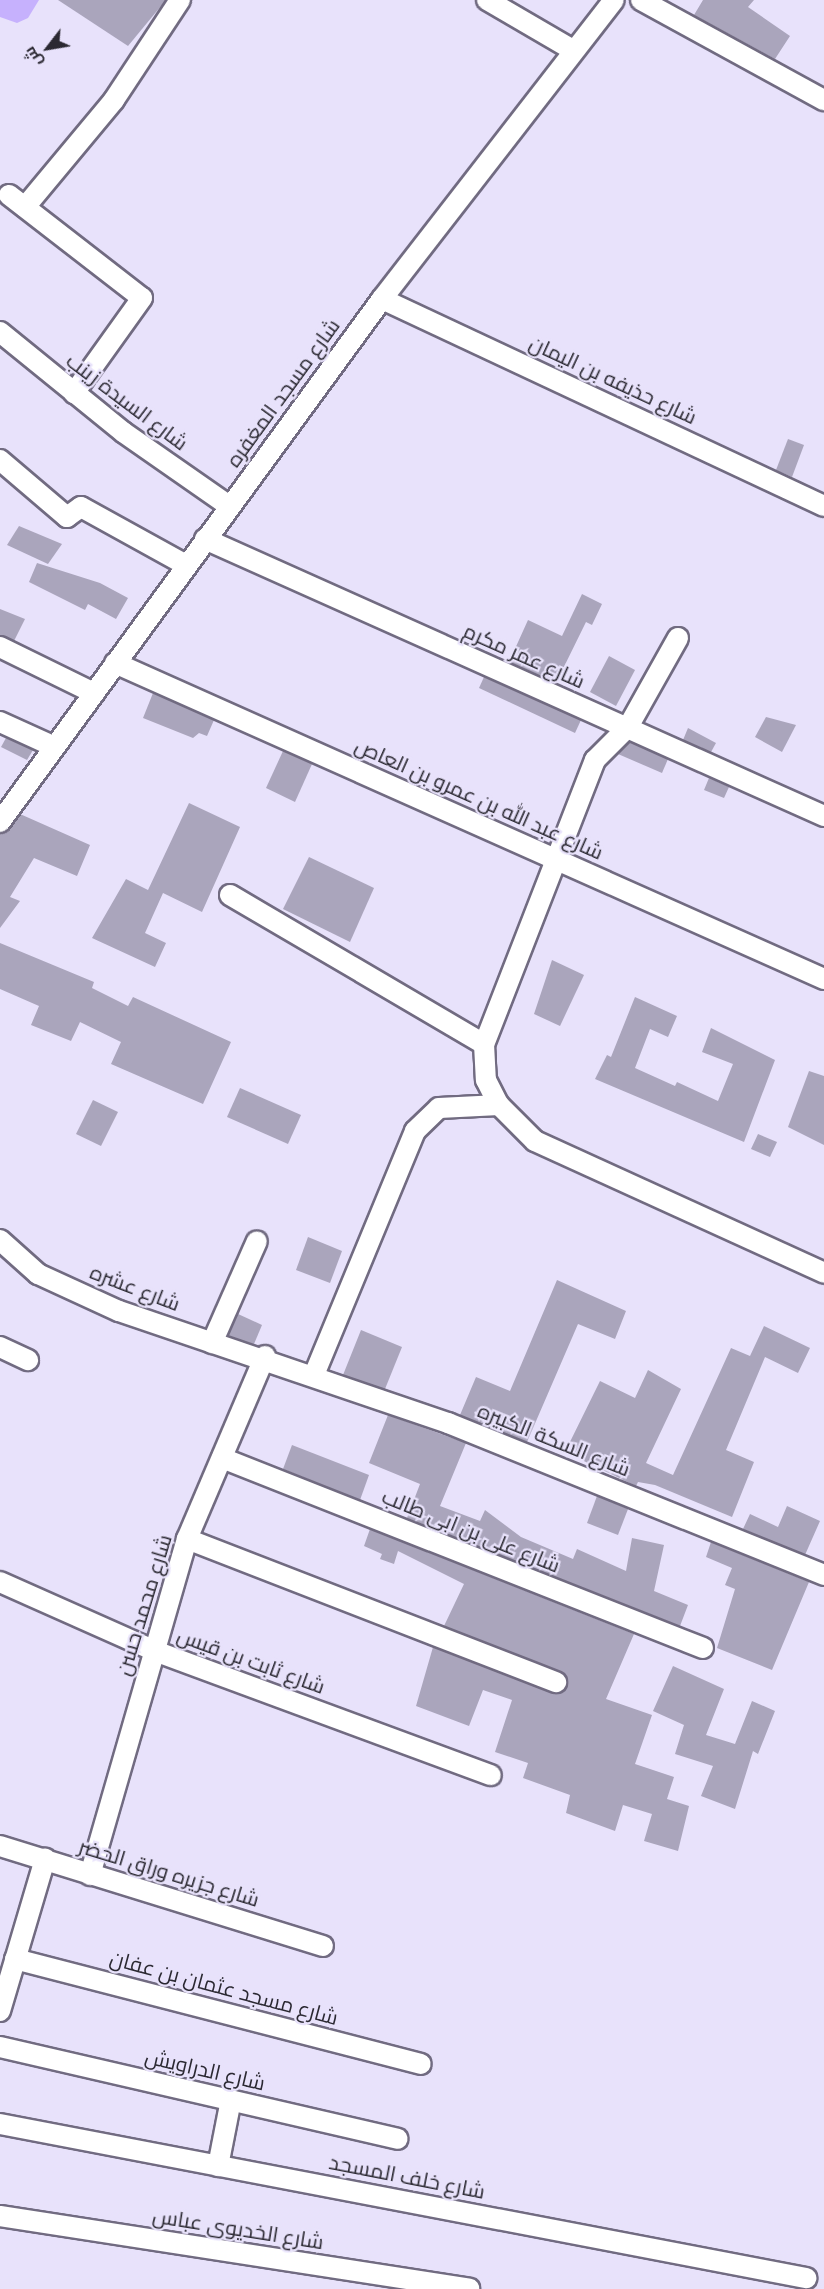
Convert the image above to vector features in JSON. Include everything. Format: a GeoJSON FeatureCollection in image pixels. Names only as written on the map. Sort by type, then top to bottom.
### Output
{"type":"FeatureCollection","features":[{"type":"Feature","properties":{"kind":"street"},"geometry":{"type":"LineString","coordinates":[[25,207],[114,100],[180,0]]}},
{"type":"Feature","properties":{"kind":"street"},"geometry":{"type":"LineString","coordinates":[[487,0],[573,50]]}},
{"type":"Feature","properties":{"kind":"street","name":"شارع مسجد المغفره"},"geometry":{"type":"LineString","coordinates":[[0,822],[382,299],[614,0]]}},
{"type":"Feature","properties":{"kind":"street"},"geometry":{"type":"LineString","coordinates":[[641,0],[824,100]]}},
{"type":"Feature","properties":{"kind":"street"},"geometry":{"type":"LineString","coordinates":[[9,195],[142,298],[74,393]]}},
{"type":"Feature","properties":{"kind":"street","name":"شارع حذيفه بن اليمان"},"geometry":{"type":"LineString","coordinates":[[382,299],[824,506]]}},
{"type":"Feature","properties":{"kind":"street","name":"شارع السيدة زينب"},"geometry":{"type":"LineString","coordinates":[[0,332],[74,393],[229,506]]}},
{"type":"Feature","properties":{"kind":"street"},"geometry":{"type":"LineString","coordinates":[[0,460],[67,517],[81,507],[186,565]]}},
{"type":"Feature","properties":{"kind":"street","name":"شارع عمر مكرم"},"geometry":{"type":"LineString","coordinates":[[205,539],[824,816]]}},
{"type":"Feature","properties":{"kind":"street"},"geometry":{"type":"LineString","coordinates":[[678,638],[628,727],[595,760],[483,1044],[486,1080],[499,1106],[535,1141],[824,1273]]}},
{"type":"Feature","properties":{"kind":"street"},"geometry":{"type":"LineString","coordinates":[[0,647],[94,693]]}},
{"type":"Feature","properties":{"kind":"street","name":"شارع عبد الله بن عمرو بن العاص"},"geometry":{"type":"LineString","coordinates":[[116,663],[824,979]]}},
{"type":"Feature","properties":{"kind":"street"},"geometry":{"type":"LineString","coordinates":[[0,722],[55,747]]}},
{"type":"Feature","properties":{"kind":"street"},"geometry":{"type":"LineString","coordinates":[[230,895],[483,1044]]}},
{"type":"Feature","properties":{"kind":"street"},"geometry":{"type":"LineString","coordinates":[[314,1375],[415,1131],[438,1108],[499,1106]]}},
{"type":"Feature","properties":{"kind":"street","name":"شارع عشره"},"geometry":{"type":"LineString","coordinates":[[0,1240],[38,1274],[119,1311],[212,1343],[265,1356]]}},
{"type":"Feature","properties":{"kind":"street"},"geometry":{"type":"LineString","coordinates":[[212,1343],[257,1241]]}},
{"type":"Feature","properties":{"kind":"street"},"geometry":{"type":"LineString","coordinates":[[0,1347],[28,1360]]}},
{"type":"Feature","properties":{"kind":"street","name":"شارع السكة الكبيره"},"geometry":{"type":"LineString","coordinates":[[265,1356],[824,1575]]}},
{"type":"Feature","properties":{"kind":"street","name":"شارع محمد حسن"},"geometry":{"type":"LineString","coordinates":[[90,1875],[188,1539],[265,1356]]}},
{"type":"Feature","properties":{"kind":"street","name":"شارع على بن ابى طالب"},"geometry":{"type":"LineString","coordinates":[[222,1458],[703,1648]]}},
{"type":"Feature","properties":{"kind":"street"},"geometry":{"type":"LineString","coordinates":[[188,1539],[556,1682]]}},
{"type":"Feature","properties":{"kind":"street","name":"شارع ثابت بن قيس"},"geometry":{"type":"LineString","coordinates":[[0,1582],[155,1651],[490,1775]]}},
{"type":"Feature","properties":{"kind":"street","name":"شارع جزيره وراق الحضر"},"geometry":{"type":"LineString","coordinates":[[0,1846],[323,1946]]}},
{"type":"Feature","properties":{"kind":"street"},"geometry":{"type":"LineString","coordinates":[[0,2011],[45,1859]]}},
{"type":"Feature","properties":{"kind":"street","name":"شارع مسجد عثمان بن عفان"},"geometry":{"type":"LineString","coordinates":[[15,1959],[421,2064]]}},
{"type":"Feature","properties":{"kind":"street","name":"شارع الدراويش"},"geometry":{"type":"LineString","coordinates":[[0,2047],[399,2139]]}},
{"type":"Feature","properties":{"kind":"street"},"geometry":{"type":"LineString","coordinates":[[218,2166],[231,2100]]}},
{"type":"Feature","properties":{"kind":"street","name":"شارع خلف المسجد"},"geometry":{"type":"LineString","coordinates":[[0,2124],[806,2278]]}},
{"type":"Feature","properties":{"kind":"street","name":"شارع الخديوى عباس"},"geometry":{"type":"LineString","coordinates":[[0,2216],[469,2289]]}},
{"type":"Feature","properties":{"kind":"shaded area"},"geometry":{"type":"Polygon","coordinates":[[[0,0],[39,0],[28,18],[17,23],[0,17],[0,0]]]}},
{"type":"Feature","properties":{"kind":"building"},"geometry":{"type":"Polygon","coordinates":[[[58,0],[166,0],[128,46],[58,0]]]}},
{"type":"Feature","properties":{"kind":"building"},"geometry":{"type":"Polygon","coordinates":[[[703,0],[754,0],[748,7],[790,36],[775,59],[694,15],[703,0]]]}},
{"type":"Feature","properties":{"kind":"building"},"geometry":{"type":"Polygon","coordinates":[[[788,439],[804,445],[792,477],[776,470],[788,439]]]}},
{"type":"Feature","properties":{"kind":"building"},"geometry":{"type":"Polygon","coordinates":[[[19,526],[62,544],[48,564],[7,545],[19,526]]]}},
{"type":"Feature","properties":{"kind":"building"},"geometry":{"type":"Polygon","coordinates":[[[37,563],[100,583],[128,598],[116,619],[88,604],[85,610],[29,582],[37,563]]]}},
{"type":"Feature","properties":{"kind":"building"},"geometry":{"type":"Polygon","coordinates":[[[582,594],[602,604],[592,625],[586,622],[556,683],[509,662],[528,620],[562,636],[582,594]]]}},
{"type":"Feature","properties":{"kind":"building"},"geometry":{"type":"Polygon","coordinates":[[[0,609],[25,619],[14,641],[0,635],[0,609]]]}},
{"type":"Feature","properties":{"kind":"building"},"geometry":{"type":"Polygon","coordinates":[[[609,656],[635,670],[616,706],[590,692],[609,656]]]}},
{"type":"Feature","properties":{"kind":"building"},"geometry":{"type":"Polygon","coordinates":[[[484,677],[581,720],[575,733],[479,688],[484,677]]]}},
{"type":"Feature","properties":{"kind":"building"},"geometry":{"type":"Polygon","coordinates":[[[153,693],[214,720],[207,736],[199,733],[193,738],[143,718],[153,693]]]}},
{"type":"Feature","properties":{"kind":"building"},"geometry":{"type":"Polygon","coordinates":[[[766,717],[796,725],[782,752],[755,737],[766,717]]]}},
{"type":"Feature","properties":{"kind":"building"},"geometry":{"type":"Polygon","coordinates":[[[688,728],[716,743],[711,752],[683,740],[688,728]]]}},
{"type":"Feature","properties":{"kind":"building"},"geometry":{"type":"Polygon","coordinates":[[[6,738],[33,750],[27,760],[1,747],[6,738]]]}},
{"type":"Feature","properties":{"kind":"building"},"geometry":{"type":"Polygon","coordinates":[[[630,742],[668,759],[662,773],[618,754],[630,742]]]}},
{"type":"Feature","properties":{"kind":"building"},"geometry":{"type":"Polygon","coordinates":[[[283,751],[312,764],[295,802],[266,788],[283,751]]]}},
{"type":"Feature","properties":{"kind":"building"},"geometry":{"type":"Polygon","coordinates":[[[709,778],[729,787],[724,798],[704,790],[709,778]]]}},
{"type":"Feature","properties":{"kind":"building"},"geometry":{"type":"Polygon","coordinates":[[[189,803],[240,827],[202,912],[163,893],[145,933],[166,943],[155,967],[92,938],[126,879],[148,890],[189,803]]]}},
{"type":"Feature","properties":{"kind":"building"},"geometry":{"type":"Polygon","coordinates":[[[20,814],[90,845],[77,876],[34,858],[10,897],[20,901],[0,928],[0,834],[20,814]]]}},
{"type":"Feature","properties":{"kind":"building"},"geometry":{"type":"Polygon","coordinates":[[[309,857],[374,888],[350,942],[283,909],[309,857]]]}},
{"type":"Feature","properties":{"kind":"building"},"geometry":{"type":"Polygon","coordinates":[[[0,943],[94,982],[92,988],[128,1006],[133,997],[231,1042],[203,1104],[111,1064],[121,1042],[80,1022],[71,1041],[31,1025],[39,1006],[0,989],[0,943]]]}},
{"type":"Feature","properties":{"kind":"building"},"geometry":{"type":"Polygon","coordinates":[[[552,960],[584,975],[560,1026],[534,1014],[552,960]]]}},
{"type":"Feature","properties":{"kind":"building"},"geometry":{"type":"Polygon","coordinates":[[[635,997],[677,1016],[668,1037],[650,1029],[635,1068],[675,1086],[677,1082],[718,1101],[733,1064],[702,1052],[711,1028],[775,1060],[744,1142],[595,1079],[607,1055],[611,1057],[635,997]]]}},
{"type":"Feature","properties":{"kind":"building"},"geometry":{"type":"Polygon","coordinates":[[[809,1071],[824,1076],[824,1145],[788,1127],[809,1071]]]}},
{"type":"Feature","properties":{"kind":"building"},"geometry":{"type":"Polygon","coordinates":[[[240,1088],[301,1115],[288,1144],[227,1117],[240,1088]]]}},
{"type":"Feature","properties":{"kind":"building"},"geometry":{"type":"Polygon","coordinates":[[[93,1100],[118,1112],[101,1146],[76,1134],[93,1100]]]}},
{"type":"Feature","properties":{"kind":"building"},"geometry":{"type":"Polygon","coordinates":[[[758,1134],[777,1142],[770,1157],[751,1149],[758,1134]]]}},
{"type":"Feature","properties":{"kind":"building"},"geometry":{"type":"Polygon","coordinates":[[[308,1237],[342,1251],[330,1283],[296,1270],[308,1237]]]}},
{"type":"Feature","properties":{"kind":"building"},"geometry":{"type":"Polygon","coordinates":[[[557,1280],[626,1311],[615,1339],[578,1324],[527,1442],[460,1415],[476,1377],[510,1391],[557,1280]]]}},
{"type":"Feature","properties":{"kind":"building"},"geometry":{"type":"Polygon","coordinates":[[[238,1314],[262,1325],[254,1344],[228,1336],[238,1314]]]}},
{"type":"Feature","properties":{"kind":"building"},"geometry":{"type":"Polygon","coordinates":[[[764,1326],[810,1348],[798,1373],[765,1357],[726,1450],[754,1462],[732,1517],[655,1485],[638,1482],[636,1486],[565,1452],[600,1381],[635,1398],[648,1370],[681,1389],[646,1463],[673,1475],[731,1348],[750,1356],[764,1326]]]}},
{"type":"Feature","properties":{"kind":"building"},"geometry":{"type":"Polygon","coordinates":[[[361,1330],[402,1347],[385,1389],[343,1375],[361,1330]]]}},
{"type":"Feature","properties":{"kind":"building"},"geometry":{"type":"Polygon","coordinates":[[[388,1415],[466,1443],[440,1506],[480,1521],[485,1510],[521,1537],[573,1559],[577,1549],[626,1571],[632,1538],[664,1545],[654,1591],[688,1605],[680,1626],[407,1518],[420,1484],[369,1463],[388,1415]]]}},
{"type":"Feature","properties":{"kind":"building"},"geometry":{"type":"Polygon","coordinates":[[[292,1445],[369,1475],[360,1500],[283,1469],[292,1445]]]}},
{"type":"Feature","properties":{"kind":"building"},"geometry":{"type":"Polygon","coordinates":[[[597,1496],[628,1509],[618,1535],[587,1523],[597,1496]]]}},
{"type":"Feature","properties":{"kind":"building"},"geometry":{"type":"Polygon","coordinates":[[[787,1506],[820,1521],[805,1555],[743,1529],[750,1514],[778,1527],[787,1506]]]}},
{"type":"Feature","properties":{"kind":"building"},"geometry":{"type":"Polygon","coordinates":[[[370,1529],[634,1634],[606,1699],[652,1715],[635,1764],[674,1777],[667,1799],[689,1806],[678,1851],[644,1841],[652,1814],[623,1805],[615,1831],[566,1813],[570,1795],[523,1778],[528,1763],[495,1752],[512,1700],[483,1690],[469,1726],[416,1706],[433,1647],[552,1693],[564,1691],[568,1680],[560,1671],[444,1626],[464,1584],[398,1551],[394,1564],[380,1559],[382,1554],[364,1546],[370,1529]]]}},
{"type":"Feature","properties":{"kind":"building"},"geometry":{"type":"Polygon","coordinates":[[[711,1542],[809,1582],[772,1670],[717,1648],[735,1589],[725,1585],[732,1568],[706,1557],[711,1542]]]}},
{"type":"Feature","properties":{"kind":"building"},"geometry":{"type":"Polygon","coordinates":[[[673,1666],[724,1689],[706,1735],[735,1744],[752,1701],[775,1711],[758,1754],[753,1751],[735,1809],[701,1796],[713,1766],[675,1754],[684,1725],[653,1711],[673,1666]]]}}]}
